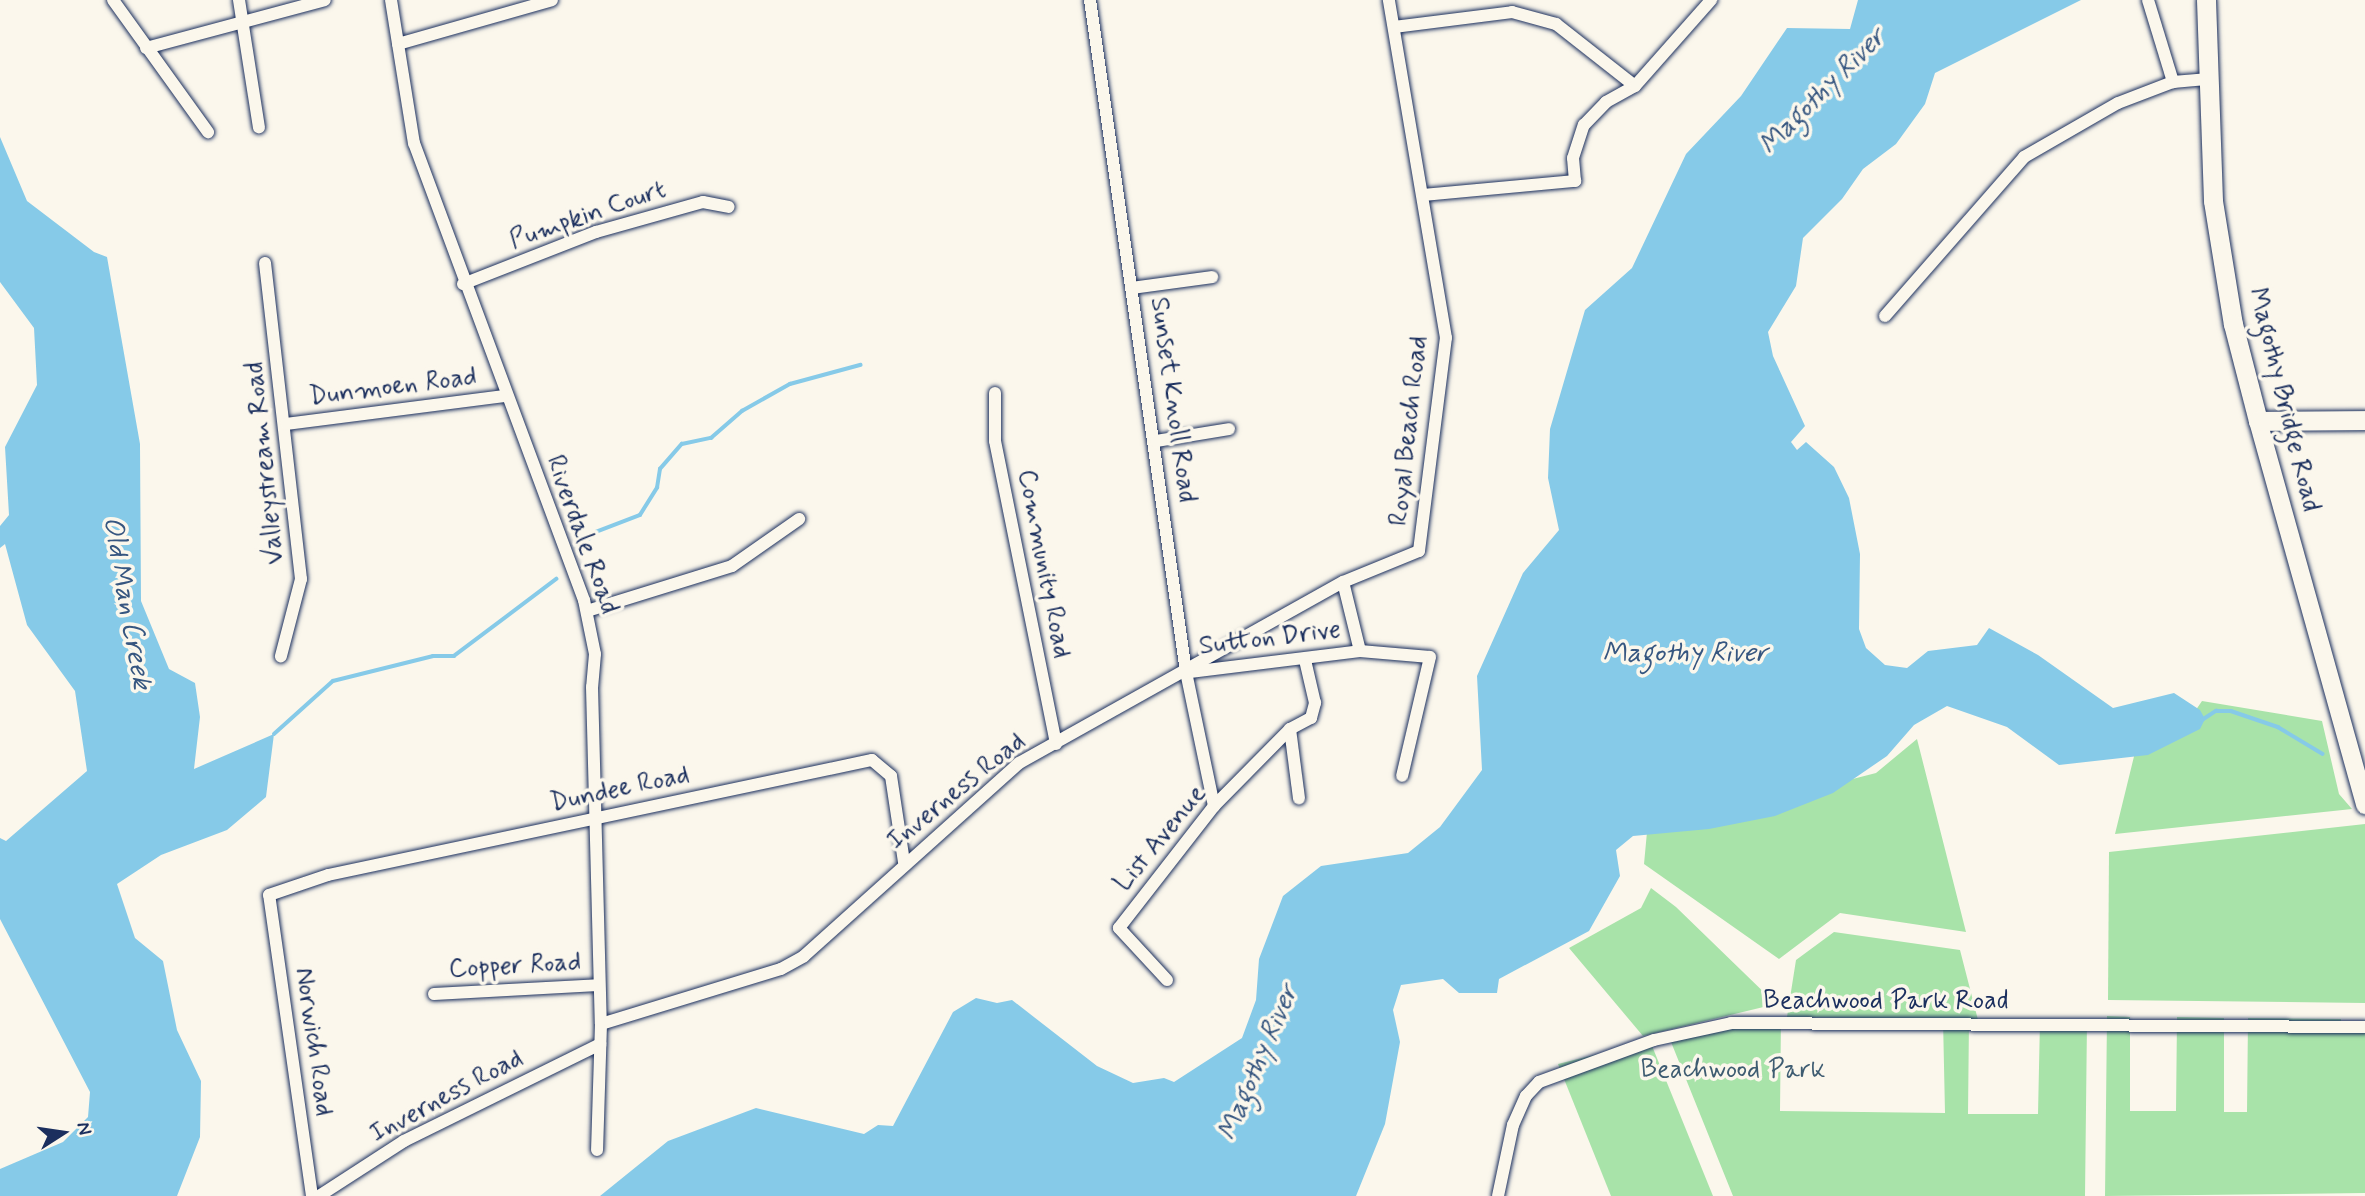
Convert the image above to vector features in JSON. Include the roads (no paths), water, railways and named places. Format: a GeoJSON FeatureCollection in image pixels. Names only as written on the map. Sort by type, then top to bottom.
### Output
{"type":"FeatureCollection","features":[{"type":"Feature","properties":{"kind":"main road","name":"Magothy Bridge Road"},"geometry":{"type":"LineString","coordinates":[[2206,0],[2213,201],[2233,324],[2365,804]]}},
{"type":"Feature","properties":{"kind":"main road"},"geometry":{"type":"LineString","coordinates":[[2258,421],[2365,420]]}},
{"type":"Feature","properties":{"kind":"street"},"geometry":{"type":"LineString","coordinates":[[113,0],[208,132]]}},
{"type":"Feature","properties":{"kind":"street"},"geometry":{"type":"LineString","coordinates":[[239,0],[259,127]]}},
{"type":"Feature","properties":{"kind":"street"},"geometry":{"type":"LineString","coordinates":[[146,48],[325,0]]}},
{"type":"Feature","properties":{"kind":"street","name":"Riverdale Road"},"geometry":{"type":"LineString","coordinates":[[391,0],[414,143],[463,284],[587,611],[596,653],[594,820],[601,1024],[597,1150]]}},
{"type":"Feature","properties":{"kind":"street"},"geometry":{"type":"LineString","coordinates":[[398,44],[552,0]]}},
{"type":"Feature","properties":{"kind":"street","name":"Sunset Knoll Road"},"geometry":{"type":"LineString","coordinates":[[1090,0],[1156,441],[1186,672],[1214,806]]}},
{"type":"Feature","properties":{"kind":"street","name":"Royal Beach Road"},"geometry":{"type":"LineString","coordinates":[[1343,582],[1419,551],[1446,338],[1389,0]]}},
{"type":"Feature","properties":{"kind":"street"},"geometry":{"type":"LineString","coordinates":[[1423,195],[1575,181],[1573,158],[1584,125],[1606,102],[1635,86],[1711,0]]}},
{"type":"Feature","properties":{"kind":"street"},"geometry":{"type":"LineString","coordinates":[[2148,0],[2173,82]]}},
{"type":"Feature","properties":{"kind":"street"},"geometry":{"type":"LineString","coordinates":[[1394,27],[1512,12],[1556,24],[1635,86]]}},
{"type":"Feature","properties":{"kind":"street"},"geometry":{"type":"LineString","coordinates":[[1885,316],[2024,156],[2119,103],[2173,82],[2209,79]]}},
{"type":"Feature","properties":{"kind":"street","name":"Pumpkin Court"},"geometry":{"type":"LineString","coordinates":[[463,284],[606,229],[703,202],[729,207]]}},
{"type":"Feature","properties":{"kind":"street","name":"Valleystream Road"},"geometry":{"type":"LineString","coordinates":[[265,263],[286,424],[300,579],[281,656]]}},
{"type":"Feature","properties":{"kind":"street"},"geometry":{"type":"LineString","coordinates":[[1132,288],[1212,277]]}},
{"type":"Feature","properties":{"kind":"street","name":"Community Road"},"geometry":{"type":"LineString","coordinates":[[995,393],[995,441],[1056,744]]}},
{"type":"Feature","properties":{"kind":"street","name":"Dunmoen Road"},"geometry":{"type":"LineString","coordinates":[[286,424],[506,396]]}},
{"type":"Feature","properties":{"kind":"street"},"geometry":{"type":"LineString","coordinates":[[1156,441],[1229,429]]}},
{"type":"Feature","properties":{"kind":"street"},"geometry":{"type":"LineString","coordinates":[[587,611],[732,566],[799,519]]}},
{"type":"Feature","properties":{"kind":"street"},"geometry":{"type":"LineString","coordinates":[[1343,582],[1360,651]]}},
{"type":"Feature","properties":{"kind":"street","name":"Inverness Road"},"geometry":{"type":"LineString","coordinates":[[601,1024],[780,969],[822,942],[904,862],[1020,763],[1343,582]]}},
{"type":"Feature","properties":{"kind":"street","name":"Sutton Drive"},"geometry":{"type":"LineString","coordinates":[[1186,672],[1305,660],[1360,651],[1430,657],[1402,776]]}},
{"type":"Feature","properties":{"kind":"street","name":"List Avenue"},"geometry":{"type":"LineString","coordinates":[[1167,980],[1119,928],[1214,806],[1290,729],[1314,712],[1305,660]]}},
{"type":"Feature","properties":{"kind":"street"},"geometry":{"type":"LineString","coordinates":[[1290,729],[1299,798]]}},
{"type":"Feature","properties":{"kind":"street","name":"Dundee Road"},"geometry":{"type":"LineString","coordinates":[[269,895],[327,875],[872,760],[891,776],[904,862]]}},
{"type":"Feature","properties":{"kind":"street","name":"Norwich Road"},"geometry":{"type":"LineString","coordinates":[[269,895],[312,1196]]}},
{"type":"Feature","properties":{"kind":"street","name":"Copper Road"},"geometry":{"type":"LineString","coordinates":[[434,994],[598,985]]}},
{"type":"Feature","properties":{"kind":"street","name":"Beachwood Park Road"},"geometry":{"type":"LineString","coordinates":[[1498,1196],[1513,1125],[1525,1096],[1539,1082],[1654,1040],[1731,1023],[2365,1027]]}},
{"type":"Feature","properties":{"kind":"street","name":"Inverness Road"},"geometry":{"type":"LineString","coordinates":[[319,1196],[404,1141],[600,1044]]}},
{"type":"Feature","properties":{"kind":"water","name":"Magothy River"},"geometry":{"type":"Polygon","coordinates":[[[1858,0],[2081,0],[1935,73],[1925,104],[1896,144],[1863,169],[1842,199],[1803,238],[1796,286],[1768,332],[1773,356],[1805,426],[1791,442],[1797,450],[1806,442],[1834,467],[1849,498],[1860,554],[1859,629],[1866,648],[1885,665],[1907,668],[1928,651],[1977,645],[1989,628],[2038,655],[2113,708],[2174,693],[2200,710],[2205,719],[2200,729],[2148,755],[2059,765],[2007,727],[1947,706],[1914,725],[1887,756],[1833,793],[1775,816],[1709,829],[1633,836],[1616,850],[1620,876],[1589,931],[1499,979],[1497,993],[1459,993],[1443,979],[1401,985],[1393,1010],[1400,1042],[1385,1124],[1356,1196],[600,1196],[668,1141],[756,1108],[864,1134],[878,1125],[893,1126],[953,1012],[976,998],[997,1003],[1012,1000],[1097,1066],[1133,1083],[1164,1078],[1174,1082],[1242,1038],[1256,1000],[1259,959],[1283,896],[1321,866],[1408,853],[1440,827],[1482,770],[1477,676],[1523,573],[1559,530],[1548,478],[1550,429],[1585,310],[1632,268],[1686,154],[1741,96],[1787,28],[1850,29],[1858,0]]]}},
{"type":"Feature","properties":{"kind":"water","name":"Old Man Creek"},"geometry":{"type":"Polygon","coordinates":[[[0,137],[27,201],[94,252],[107,257],[140,444],[141,601],[169,669],[195,683],[200,717],[194,769],[274,734],[266,797],[227,830],[161,855],[117,884],[135,938],[163,961],[177,1030],[201,1081],[200,1137],[177,1196],[0,1196],[0,1169],[63,1142],[88,1117],[90,1092],[0,919],[0,838],[6,841],[87,771],[75,691],[27,625],[5,544],[0,548],[0,526],[9,515],[5,447],[37,385],[34,328],[0,282],[0,137]]]}},
{"type":"Feature","properties":{"kind":"waterway"},"geometry":{"type":"LineString","coordinates":[[583,545],[596,532],[640,515],[657,488],[660,469],[682,444],[711,438],[742,411],[790,384],[860,365]]}},
{"type":"Feature","properties":{"kind":"waterway"},"geometry":{"type":"LineString","coordinates":[[274,734],[333,681],[433,656],[454,656],[556,579]]}},
{"type":"Feature","properties":{"kind":"waterway"},"geometry":{"type":"LineString","coordinates":[[2202,720],[2216,711],[2231,711],[2278,727],[2323,754]]}},
{"type":"Feature","properties":{"kind":"park label","name":"Beachwood Park"},"geometry":{"type":"Point","coordinates":[1733,1071]}}]}
